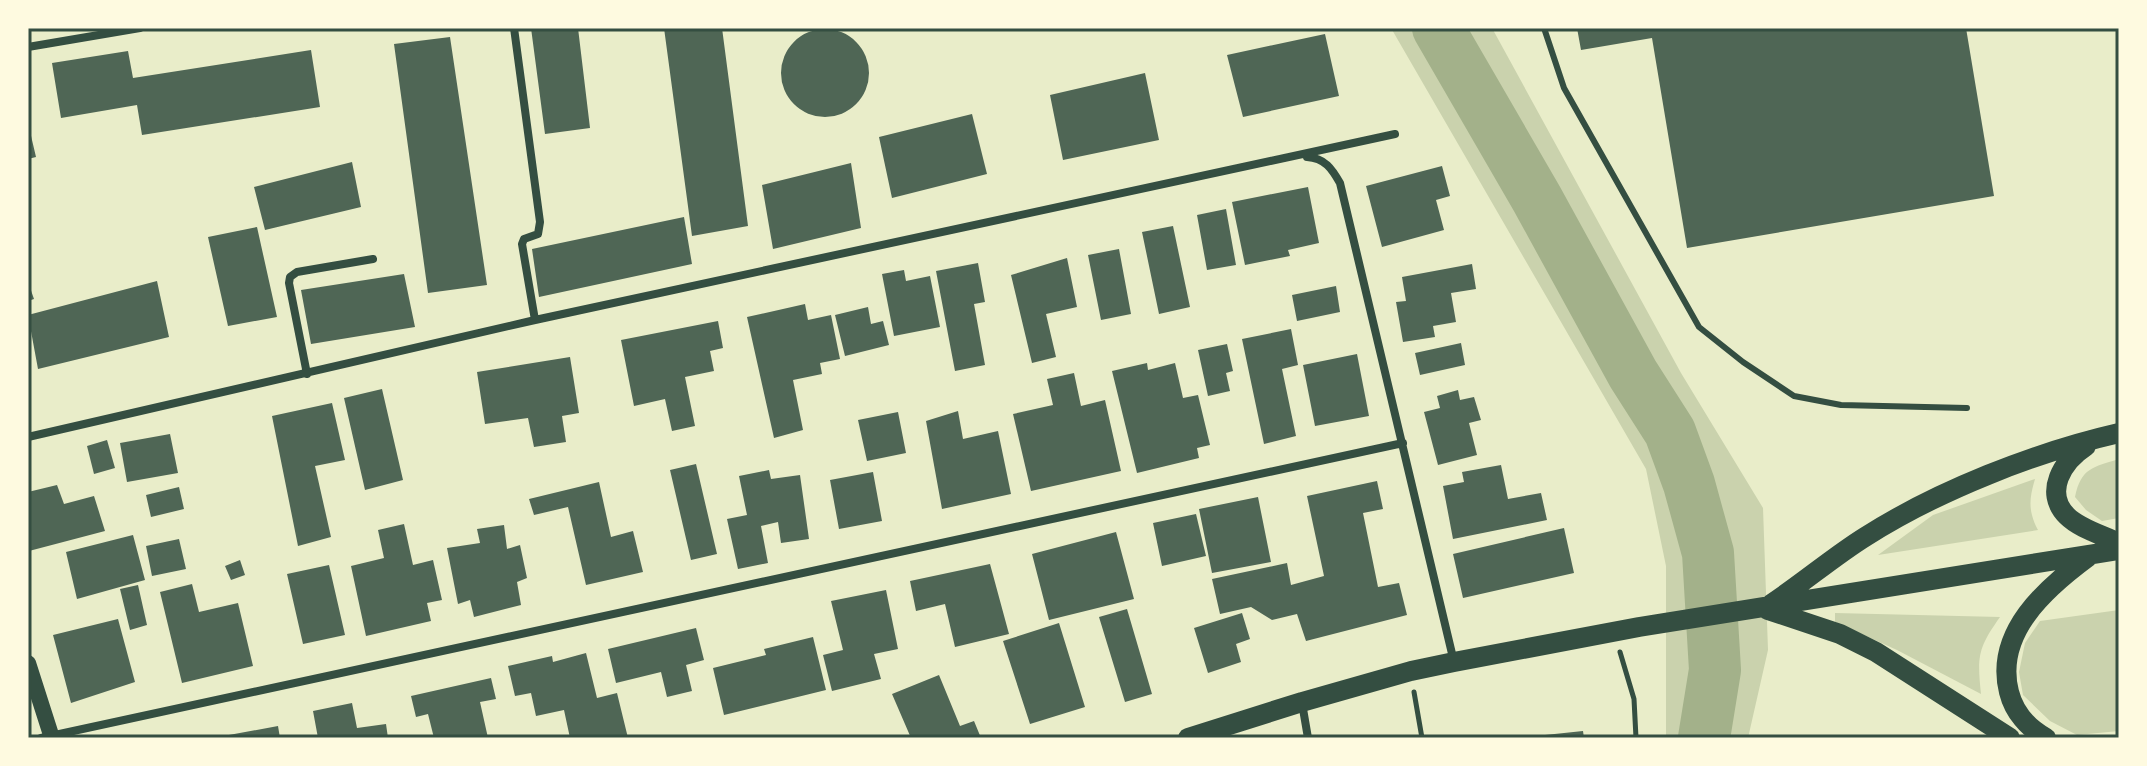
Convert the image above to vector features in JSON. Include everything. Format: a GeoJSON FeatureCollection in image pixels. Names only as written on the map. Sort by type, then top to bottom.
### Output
{"type":"FeatureCollection","features":[{"type":"Feature","properties":{"kind":"main road"},"geometry":{"type":"LineString","coordinates":[[2111,435],[2082,448],[2068,461],[2058,477],[2056,493],[2067,516],[2119,543]]}},
{"type":"Feature","properties":{"kind":"main road"},"geometry":{"type":"LineString","coordinates":[[1764,609],[1864,537],[1914,508],[1972,482],[2111,435]]}},
{"type":"Feature","properties":{"kind":"main road"},"geometry":{"type":"LineString","coordinates":[[1188,738],[1302,702],[1454,662],[1639,627],[2119,550]]}},
{"type":"Feature","properties":{"kind":"main road"},"geometry":{"type":"LineString","coordinates":[[2046,738],[2026,722],[2011,699],[2006,676],[2011,643],[2023,619],[2047,589],[2091,554]]}},
{"type":"Feature","properties":{"kind":"main road"},"geometry":{"type":"LineString","coordinates":[[1764,609],[1840,634],[1876,652],[2010,738]]}},
{"type":"Feature","properties":{"kind":"main road"},"geometry":{"type":"LineString","coordinates":[[28,663],[48,737]]}},
{"type":"Feature","properties":{"kind":"street"},"geometry":{"type":"LineString","coordinates":[[28,47],[140,28]]}},
{"type":"Feature","properties":{"kind":"street"},"geometry":{"type":"LineString","coordinates":[[514,28],[540,222],[538,234],[524,239],[522,244],[535,320]]}},
{"type":"Feature","properties":{"kind":"street"},"geometry":{"type":"LineString","coordinates":[[28,437],[535,320],[1395,134]]}},
{"type":"Feature","properties":{"kind":"street"},"geometry":{"type":"LineString","coordinates":[[1294,157],[1314,157],[1330,165],[1340,183],[1454,662]]}},
{"type":"Feature","properties":{"kind":"street"},"geometry":{"type":"LineString","coordinates":[[307,374],[290,277],[297,272],[373,259]]}},
{"type":"Feature","properties":{"kind":"street"},"geometry":{"type":"LineString","coordinates":[[48,737],[1403,443]]}},
{"type":"Feature","properties":{"kind":"street"},"geometry":{"type":"LineString","coordinates":[[1302,702],[1308,738]]}},
{"type":"Feature","properties":{"kind":"lane"},"geometry":{"type":"LineString","coordinates":[[1544,28],[1564,88],[1699,327],[1743,362],[1794,396],[1841,405],[1967,408]]}},
{"type":"Feature","properties":{"kind":"path"},"geometry":{"type":"LineString","coordinates":[[1614,632],[1634,699],[1636,738]]}},
{"type":"Feature","properties":{"kind":"path"},"geometry":{"type":"LineString","coordinates":[[1411,671],[1422,738]]}},
{"type":"Feature","properties":{"kind":"green space"},"geometry":{"type":"Polygon","coordinates":[[[1391,28],[1492,28],[1681,373],[1763,508],[1768,650],[1748,738],[1666,738],[1666,566],[1646,469],[1391,28]]]}},
{"type":"Feature","properties":{"kind":"green space"},"geometry":{"type":"Polygon","coordinates":[[[2119,459],[2119,518],[2102,521],[2086,510],[2075,497],[2085,474],[2119,459]]]}},
{"type":"Feature","properties":{"kind":"green space"},"geometry":{"type":"Polygon","coordinates":[[[2035,479],[2030,505],[2038,530],[1878,555],[1933,515],[2035,479]]]}},
{"type":"Feature","properties":{"kind":"green space"},"geometry":{"type":"Polygon","coordinates":[[[2119,610],[2119,731],[2077,735],[2050,721],[2023,695],[2019,672],[2025,643],[2040,621],[2119,610]]]}},
{"type":"Feature","properties":{"kind":"green space"},"geometry":{"type":"Polygon","coordinates":[[[1835,613],[2000,617],[1981,653],[1981,694],[1835,622],[1835,613]]]}},
{"type":"Feature","properties":{"kind":"building"},"geometry":{"type":"Polygon","coordinates":[[[531,28],[578,28],[590,128],[545,134],[531,28]]]}},
{"type":"Feature","properties":{"kind":"building"},"geometry":{"type":"Polygon","coordinates":[[[664,28],[722,28],[748,226],[692,236],[664,28]]]}},
{"type":"Feature","properties":{"kind":"building"},"geometry":{"type":"Polygon","coordinates":[[[1577,28],[1966,28],[1994,196],[1687,248],[1652,38],[1581,50],[1577,28]]]}},
{"type":"Feature","properties":{"kind":"building"},"geometry":{"type":"Polygon","coordinates":[[[825,29],[842,32],[856,42],[866,56],[869,73],[866,90],[856,104],[842,114],[825,117],[808,114],[794,104],[784,90],[781,73],[784,56],[794,42],[808,32],[825,29]]]}},
{"type":"Feature","properties":{"kind":"building"},"geometry":{"type":"Polygon","coordinates":[[[1325,34],[1339,96],[1243,117],[1227,55],[1325,34]]]}},
{"type":"Feature","properties":{"kind":"building"},"geometry":{"type":"Polygon","coordinates":[[[450,37],[487,285],[428,293],[394,44],[450,37]]]}},
{"type":"Feature","properties":{"kind":"building"},"geometry":{"type":"Polygon","coordinates":[[[311,50],[320,107],[142,135],[137,105],[61,118],[52,63],[128,51],[133,78],[311,50]]]}},
{"type":"Feature","properties":{"kind":"building"},"geometry":{"type":"Polygon","coordinates":[[[1145,73],[1159,140],[1063,160],[1050,95],[1145,73]]]}},
{"type":"Feature","properties":{"kind":"building"},"geometry":{"type":"Polygon","coordinates":[[[972,114],[987,174],[892,198],[879,137],[972,114]]]}},
{"type":"Feature","properties":{"kind":"building"},"geometry":{"type":"Polygon","coordinates":[[[28,123],[36,157],[28,159],[28,123]]]}},
{"type":"Feature","properties":{"kind":"building"},"geometry":{"type":"Polygon","coordinates":[[[352,162],[361,207],[265,230],[254,187],[352,162]]]}},
{"type":"Feature","properties":{"kind":"building"},"geometry":{"type":"Polygon","coordinates":[[[851,163],[861,228],[773,249],[762,185],[851,163]]]}},
{"type":"Feature","properties":{"kind":"building"},"geometry":{"type":"Polygon","coordinates":[[[1442,166],[1450,196],[1436,200],[1444,230],[1382,247],[1366,186],[1442,166]]]}},
{"type":"Feature","properties":{"kind":"building"},"geometry":{"type":"Polygon","coordinates":[[[1308,187],[1319,243],[1288,250],[1290,256],[1245,265],[1232,202],[1308,187]]]}},
{"type":"Feature","properties":{"kind":"building"},"geometry":{"type":"Polygon","coordinates":[[[1226,209],[1236,265],[1207,270],[1197,215],[1226,209]]]}},
{"type":"Feature","properties":{"kind":"building"},"geometry":{"type":"Polygon","coordinates":[[[684,217],[692,264],[539,297],[532,249],[684,217]]]}},
{"type":"Feature","properties":{"kind":"building"},"geometry":{"type":"Polygon","coordinates":[[[1173,226],[1190,307],[1159,314],[1142,232],[1173,226]]]}},
{"type":"Feature","properties":{"kind":"building"},"geometry":{"type":"Polygon","coordinates":[[[257,227],[277,317],[228,326],[208,237],[257,227]]]}},
{"type":"Feature","properties":{"kind":"building"},"geometry":{"type":"Polygon","coordinates":[[[1119,249],[1131,314],[1101,320],[1088,255],[1119,249]]]}},
{"type":"Feature","properties":{"kind":"building"},"geometry":{"type":"Polygon","coordinates":[[[1067,258],[1077,307],[1046,314],[1056,357],[1032,363],[1011,275],[1067,258]]]}},
{"type":"Feature","properties":{"kind":"building"},"geometry":{"type":"Polygon","coordinates":[[[978,263],[985,302],[974,304],[985,365],[955,371],[936,271],[978,263]]]}},
{"type":"Feature","properties":{"kind":"building"},"geometry":{"type":"Polygon","coordinates":[[[1472,264],[1476,289],[1451,293],[1456,322],[1433,326],[1435,337],[1403,342],[1396,302],[1406,301],[1402,277],[1472,264]]]}},
{"type":"Feature","properties":{"kind":"building"},"geometry":{"type":"Polygon","coordinates":[[[904,270],[906,281],[930,276],[940,327],[894,336],[882,274],[904,270]]]}},
{"type":"Feature","properties":{"kind":"building"},"geometry":{"type":"Polygon","coordinates":[[[404,274],[415,327],[311,344],[301,290],[404,274]]]}},
{"type":"Feature","properties":{"kind":"building"},"geometry":{"type":"Polygon","coordinates":[[[157,281],[169,337],[38,369],[28,315],[157,281]]]}},
{"type":"Feature","properties":{"kind":"building"},"geometry":{"type":"Polygon","coordinates":[[[28,282],[34,299],[28,301],[28,282]]]}},
{"type":"Feature","properties":{"kind":"building"},"geometry":{"type":"Polygon","coordinates":[[[1336,286],[1340,312],[1297,321],[1292,295],[1336,286]]]}},
{"type":"Feature","properties":{"kind":"building"},"geometry":{"type":"Polygon","coordinates":[[[805,304],[808,320],[831,315],[840,359],[820,363],[822,374],[793,380],[803,430],[774,438],[747,317],[805,304]]]}},
{"type":"Feature","properties":{"kind":"building"},"geometry":{"type":"Polygon","coordinates":[[[868,307],[871,324],[883,321],[889,345],[845,356],[835,315],[868,307]]]}},
{"type":"Feature","properties":{"kind":"building"},"geometry":{"type":"Polygon","coordinates":[[[718,321],[723,348],[710,351],[714,371],[685,377],[695,426],[672,431],[665,399],[634,406],[621,340],[718,321]]]}},
{"type":"Feature","properties":{"kind":"building"},"geometry":{"type":"Polygon","coordinates":[[[1291,329],[1298,365],[1282,369],[1296,436],[1264,444],[1242,339],[1291,329]]]}},
{"type":"Feature","properties":{"kind":"building"},"geometry":{"type":"Polygon","coordinates":[[[1461,343],[1465,365],[1420,375],[1415,353],[1461,343]]]}},
{"type":"Feature","properties":{"kind":"building"},"geometry":{"type":"Polygon","coordinates":[[[1227,344],[1233,371],[1226,373],[1230,391],[1208,396],[1198,350],[1227,344]]]}},
{"type":"Feature","properties":{"kind":"building"},"geometry":{"type":"Polygon","coordinates":[[[1357,354],[1369,416],[1315,426],[1303,365],[1357,354]]]}},
{"type":"Feature","properties":{"kind":"building"},"geometry":{"type":"Polygon","coordinates":[[[570,357],[579,413],[562,416],[566,442],[534,447],[528,418],[485,424],[477,372],[570,357]]]}},
{"type":"Feature","properties":{"kind":"building"},"geometry":{"type":"Polygon","coordinates":[[[1147,363],[1148,370],[1175,363],[1183,398],[1198,395],[1210,445],[1197,448],[1199,458],[1137,473],[1112,371],[1147,363]]]}},
{"type":"Feature","properties":{"kind":"building"},"geometry":{"type":"Polygon","coordinates":[[[1074,373],[1081,406],[1105,400],[1121,471],[1031,491],[1013,414],[1053,405],[1047,379],[1074,373]]]}},
{"type":"Feature","properties":{"kind":"building"},"geometry":{"type":"Polygon","coordinates":[[[382,389],[403,480],[365,490],[344,398],[382,389]]]}},
{"type":"Feature","properties":{"kind":"building"},"geometry":{"type":"Polygon","coordinates":[[[1458,390],[1460,400],[1474,397],[1481,420],[1469,423],[1477,455],[1438,465],[1424,412],[1440,408],[1437,396],[1458,390]]]}},
{"type":"Feature","properties":{"kind":"building"},"geometry":{"type":"Polygon","coordinates":[[[332,403],[345,460],[315,466],[331,537],[298,546],[272,416],[332,403]]]}},
{"type":"Feature","properties":{"kind":"building"},"geometry":{"type":"Polygon","coordinates":[[[958,411],[963,439],[998,431],[1011,494],[942,509],[926,421],[958,411]]]}},
{"type":"Feature","properties":{"kind":"building"},"geometry":{"type":"Polygon","coordinates":[[[898,412],[906,453],[867,461],[858,420],[898,412]]]}},
{"type":"Feature","properties":{"kind":"building"},"geometry":{"type":"Polygon","coordinates":[[[170,434],[178,473],[127,482],[120,443],[170,434]]]}},
{"type":"Feature","properties":{"kind":"building"},"geometry":{"type":"Polygon","coordinates":[[[107,440],[115,468],[94,474],[87,446],[107,440]]]}},
{"type":"Feature","properties":{"kind":"building"},"geometry":{"type":"Polygon","coordinates":[[[696,464],[717,554],[691,560],[670,470],[696,464]]]}},
{"type":"Feature","properties":{"kind":"building"},"geometry":{"type":"Polygon","coordinates":[[[1501,465],[1508,499],[1541,493],[1547,520],[1453,539],[1443,486],[1464,482],[1462,472],[1501,465]]]}},
{"type":"Feature","properties":{"kind":"building"},"geometry":{"type":"Polygon","coordinates":[[[769,470],[771,479],[800,475],[809,539],[781,543],[778,522],[761,526],[768,563],[738,569],[727,519],[747,515],[739,476],[769,470]]]}},
{"type":"Feature","properties":{"kind":"building"},"geometry":{"type":"Polygon","coordinates":[[[873,472],[882,521],[839,529],[830,480],[873,472]]]}},
{"type":"Feature","properties":{"kind":"building"},"geometry":{"type":"Polygon","coordinates":[[[1377,481],[1383,509],[1363,513],[1378,587],[1399,583],[1407,615],[1306,641],[1297,614],[1272,620],[1251,607],[1220,614],[1212,579],[1287,563],[1291,585],[1324,576],[1307,496],[1377,481]]]}},
{"type":"Feature","properties":{"kind":"building"},"geometry":{"type":"Polygon","coordinates":[[[599,482],[611,537],[633,531],[643,572],[586,585],[568,507],[534,515],[529,499],[599,482]]]}},
{"type":"Feature","properties":{"kind":"building"},"geometry":{"type":"Polygon","coordinates":[[[57,485],[64,504],[94,496],[105,531],[29,551],[28,492],[57,485]]]}},
{"type":"Feature","properties":{"kind":"building"},"geometry":{"type":"Polygon","coordinates":[[[179,487],[184,509],[151,517],[146,495],[179,487]]]}},
{"type":"Feature","properties":{"kind":"building"},"geometry":{"type":"Polygon","coordinates":[[[1258,497],[1271,562],[1212,573],[1199,509],[1258,497]]]}},
{"type":"Feature","properties":{"kind":"building"},"geometry":{"type":"Polygon","coordinates":[[[1196,514],[1206,556],[1162,566],[1153,523],[1196,514]]]}},
{"type":"Feature","properties":{"kind":"building"},"geometry":{"type":"Polygon","coordinates":[[[404,524],[413,565],[433,560],[442,600],[427,603],[431,621],[366,636],[351,566],[384,558],[378,530],[404,524]]]}},
{"type":"Feature","properties":{"kind":"building"},"geometry":{"type":"Polygon","coordinates":[[[504,525],[507,549],[520,545],[527,578],[517,582],[521,605],[474,617],[470,600],[458,604],[447,548],[480,543],[477,529],[504,525]]]}},
{"type":"Feature","properties":{"kind":"building"},"geometry":{"type":"Polygon","coordinates":[[[1564,528],[1574,573],[1463,598],[1453,554],[1564,528]]]}},
{"type":"Feature","properties":{"kind":"building"},"geometry":{"type":"Polygon","coordinates":[[[1116,532],[1134,599],[1049,620],[1032,554],[1116,532]]]}},
{"type":"Feature","properties":{"kind":"building"},"geometry":{"type":"Polygon","coordinates":[[[133,535],[145,580],[77,599],[66,552],[133,535]]]}},
{"type":"Feature","properties":{"kind":"building"},"geometry":{"type":"Polygon","coordinates":[[[179,539],[186,569],[152,576],[146,546],[179,539]]]}},
{"type":"Feature","properties":{"kind":"building"},"geometry":{"type":"Polygon","coordinates":[[[240,560],[245,575],[231,580],[225,566],[240,560]]]}},
{"type":"Feature","properties":{"kind":"building"},"geometry":{"type":"Polygon","coordinates":[[[990,564],[1009,634],[955,647],[945,604],[916,611],[910,581],[990,564]]]}},
{"type":"Feature","properties":{"kind":"building"},"geometry":{"type":"Polygon","coordinates":[[[329,565],[345,635],[303,644],[287,574],[329,565]]]}},
{"type":"Feature","properties":{"kind":"building"},"geometry":{"type":"Polygon","coordinates":[[[192,584],[199,612],[238,603],[253,666],[182,683],[160,592],[192,584]]]}},
{"type":"Feature","properties":{"kind":"building"},"geometry":{"type":"Polygon","coordinates":[[[138,585],[147,625],[130,630],[120,589],[138,585]]]}},
{"type":"Feature","properties":{"kind":"building"},"geometry":{"type":"Polygon","coordinates":[[[886,590],[898,649],[874,654],[881,679],[832,691],[823,655],[843,650],[831,601],[886,590]]]}},
{"type":"Feature","properties":{"kind":"building"},"geometry":{"type":"Polygon","coordinates":[[[1127,609],[1152,694],[1125,702],[1099,617],[1127,609]]]}},
{"type":"Feature","properties":{"kind":"building"},"geometry":{"type":"Polygon","coordinates":[[[1242,613],[1250,639],[1236,644],[1241,662],[1208,673],[1194,628],[1242,613]]]}},
{"type":"Feature","properties":{"kind":"building"},"geometry":{"type":"Polygon","coordinates":[[[118,619],[135,682],[71,703],[53,635],[118,619]]]}},
{"type":"Feature","properties":{"kind":"building"},"geometry":{"type":"Polygon","coordinates":[[[1059,623],[1085,707],[1030,724],[1003,641],[1059,623]]]}},
{"type":"Feature","properties":{"kind":"building"},"geometry":{"type":"Polygon","coordinates":[[[696,628],[704,660],[686,665],[692,691],[667,697],[661,672],[616,683],[608,649],[696,628]]]}},
{"type":"Feature","properties":{"kind":"building"},"geometry":{"type":"Polygon","coordinates":[[[813,637],[826,690],[724,715],[713,668],[766,655],[764,649],[813,637]]]}},
{"type":"Feature","properties":{"kind":"building"},"geometry":{"type":"Polygon","coordinates":[[[586,653],[597,698],[617,693],[628,738],[570,738],[564,710],[536,716],[531,693],[515,696],[508,666],[552,656],[553,662],[586,653]]]}},
{"type":"Feature","properties":{"kind":"building"},"geometry":{"type":"Polygon","coordinates":[[[939,675],[960,726],[974,721],[981,738],[911,738],[892,694],[939,675]]]}},
{"type":"Feature","properties":{"kind":"building"},"geometry":{"type":"Polygon","coordinates":[[[491,678],[496,699],[480,702],[488,738],[434,738],[428,714],[416,717],[411,696],[491,678]]]}},
{"type":"Feature","properties":{"kind":"building"},"geometry":{"type":"Polygon","coordinates":[[[352,703],[357,728],[386,724],[388,738],[318,738],[313,711],[352,703]]]}},
{"type":"Feature","properties":{"kind":"building"},"geometry":{"type":"Polygon","coordinates":[[[278,726],[280,738],[218,738],[218,737],[278,726]]]}},
{"type":"Feature","properties":{"kind":"building"},"geometry":{"type":"Polygon","coordinates":[[[1583,731],[1584,738],[1545,738],[1545,735],[1583,731]]]}},
{"type":"Feature","properties":{"kind":"waterway"},"geometry":{"type":"LineString","coordinates":[[1438,28],[1633,374],[1670,432],[1689,484],[1708,553],[1715,670],[1704,738]]}}]}
